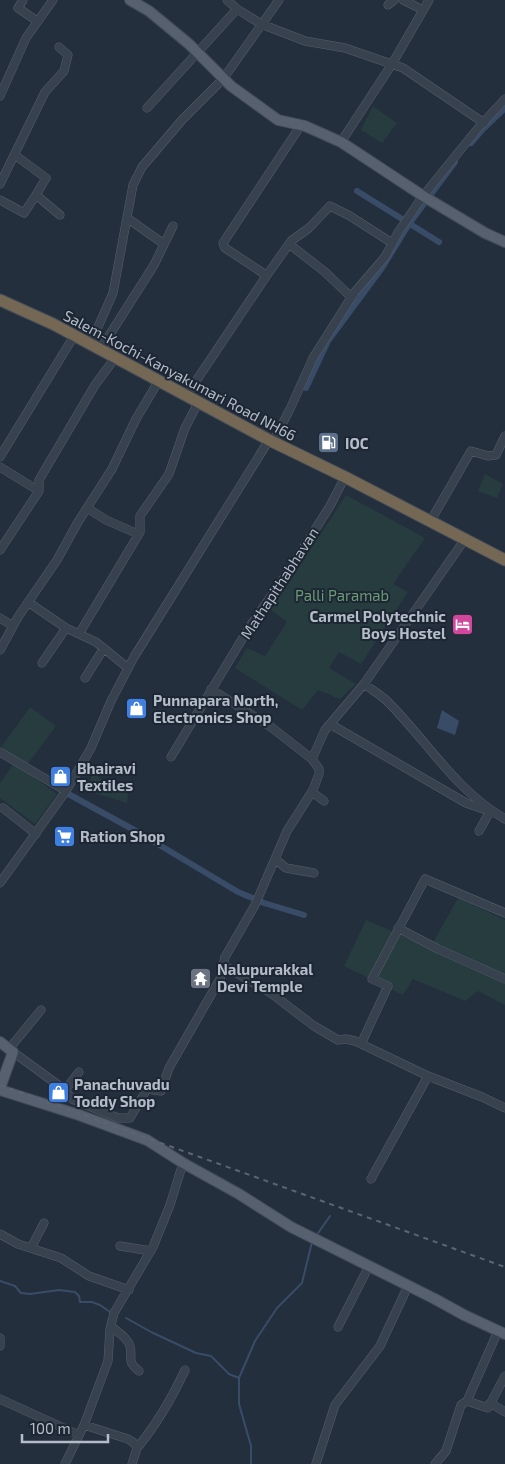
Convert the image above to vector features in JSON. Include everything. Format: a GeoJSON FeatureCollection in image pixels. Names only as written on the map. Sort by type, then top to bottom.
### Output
{"type":"FeatureCollection","features":[{"type":"Feature","properties":{"kind":"highway","name":"Salem-Kochi-Kanyakumari Road NH66"},"geometry":{"type":"LineString","coordinates":[[0,300],[90,344],[271,441],[505,560]]}},
{"type":"Feature","properties":{"kind":"main road"},"geometry":{"type":"LineString","coordinates":[[130,0],[149,11],[198,53],[231,86],[278,120],[323,132],[426,198],[485,233],[504,240]]}},
{"type":"Feature","properties":{"kind":"main road"},"geometry":{"type":"LineString","coordinates":[[0,1042],[11,1050],[0,1089],[147,1140],[292,1227],[464,1315],[502,1332]]}},
{"type":"Feature","properties":{"kind":"street"},"geometry":{"type":"LineString","coordinates":[[23,0],[18,8],[37,21]]}},
{"type":"Feature","properties":{"kind":"street"},"geometry":{"type":"LineString","coordinates":[[0,96],[26,38],[53,0]]}},
{"type":"Feature","properties":{"kind":"street"},"geometry":{"type":"LineString","coordinates":[[227,0],[237,9],[262,24],[305,41],[345,48],[404,68],[484,123]]}},
{"type":"Feature","properties":{"kind":"street"},"geometry":{"type":"LineString","coordinates":[[90,344],[113,293],[133,185],[142,167],[182,120],[224,79],[279,0]]}},
{"type":"Feature","properties":{"kind":"street"},"geometry":{"type":"LineString","coordinates":[[403,0],[423,10]]}},
{"type":"Feature","properties":{"kind":"street"},"geometry":{"type":"LineString","coordinates":[[341,142],[392,64],[429,0]]}},
{"type":"Feature","properties":{"kind":"street"},"geometry":{"type":"LineString","coordinates":[[148,108],[237,9]]}},
{"type":"Feature","properties":{"kind":"street"},"geometry":{"type":"LineString","coordinates":[[0,184],[45,92],[64,71],[68,55],[59,47]]}},
{"type":"Feature","properties":{"kind":"street"},"geometry":{"type":"LineString","coordinates":[[0,883],[65,792],[91,748],[110,701],[128,668],[271,441],[290,409],[313,358],[351,297],[385,256],[405,222],[505,99]]}},
{"type":"Feature","properties":{"kind":"street"},"geometry":{"type":"LineString","coordinates":[[264,278],[263,273],[226,248],[223,243],[301,125]]}},
{"type":"Feature","properties":{"kind":"street"},"geometry":{"type":"LineString","coordinates":[[0,200],[24,213],[46,178],[15,155]]}},
{"type":"Feature","properties":{"kind":"street"},"geometry":{"type":"LineString","coordinates":[[36,196],[60,215]]}},
{"type":"Feature","properties":{"kind":"street"},"geometry":{"type":"LineString","coordinates":[[186,396],[264,278],[289,244],[330,206],[350,216],[392,243]]}},
{"type":"Feature","properties":{"kind":"street"},"geometry":{"type":"LineString","coordinates":[[127,218],[164,244]]}},
{"type":"Feature","properties":{"kind":"street"},"geometry":{"type":"LineString","coordinates":[[100,350],[154,266],[173,226]]}},
{"type":"Feature","properties":{"kind":"street"},"geometry":{"type":"LineString","coordinates":[[289,244],[325,272],[351,297]]}},
{"type":"Feature","properties":{"kind":"street"},"geometry":{"type":"LineString","coordinates":[[0,456],[74,336]]}},
{"type":"Feature","properties":{"kind":"street"},"geometry":{"type":"LineString","coordinates":[[0,550],[39,492],[39,480],[95,385],[114,358]]}},
{"type":"Feature","properties":{"kind":"street"},"geometry":{"type":"LineString","coordinates":[[0,650],[13,626],[57,560],[112,469],[136,419],[158,382]]}},
{"type":"Feature","properties":{"kind":"street"},"geometry":{"type":"LineString","coordinates":[[79,634],[138,534],[140,516],[174,465],[185,428],[198,403]]}},
{"type":"Feature","properties":{"kind":"street"},"geometry":{"type":"LineString","coordinates":[[430,522],[471,451],[488,456],[496,455],[505,436]]}},
{"type":"Feature","properties":{"kind":"street"},"geometry":{"type":"LineString","coordinates":[[0,467],[39,492]]}},
{"type":"Feature","properties":{"kind":"street","name":"Mathapithabhavan"},"geometry":{"type":"LineString","coordinates":[[172,757],[211,689],[250,626],[290,569],[330,506],[345,477]]}},
{"type":"Feature","properties":{"kind":"street"},"geometry":{"type":"LineString","coordinates":[[87,508],[106,520],[138,534]]}},
{"type":"Feature","properties":{"kind":"street"},"geometry":{"type":"LineString","coordinates":[[312,759],[325,730],[364,684],[464,539]]}},
{"type":"Feature","properties":{"kind":"street"},"geometry":{"type":"LineString","coordinates":[[28,602],[66,628],[96,642],[128,668]]}},
{"type":"Feature","properties":{"kind":"street"},"geometry":{"type":"LineString","coordinates":[[0,618],[13,626]]}},
{"type":"Feature","properties":{"kind":"street"},"geometry":{"type":"LineString","coordinates":[[42,663],[66,628]]}},
{"type":"Feature","properties":{"kind":"street"},"geometry":{"type":"LineString","coordinates":[[85,678],[104,648]]}},
{"type":"Feature","properties":{"kind":"street"},"geometry":{"type":"LineString","coordinates":[[364,684],[387,702],[448,772],[493,812],[505,819]]}},
{"type":"Feature","properties":{"kind":"street"},"geometry":{"type":"LineString","coordinates":[[41,1010],[11,1050],[65,1090],[72,1099],[118,1118],[130,1118],[147,1089],[161,1091],[169,1068],[214,993],[220,979],[225,957],[255,905],[287,831],[312,792],[319,769],[312,759],[271,727],[211,689]]}},
{"type":"Feature","properties":{"kind":"street"},"geometry":{"type":"LineString","coordinates":[[330,724],[466,803],[493,812]]}},
{"type":"Feature","properties":{"kind":"street"},"geometry":{"type":"LineString","coordinates":[[0,752],[65,792]]}},
{"type":"Feature","properties":{"kind":"street"},"geometry":{"type":"LineString","coordinates":[[312,792],[324,800]]}},
{"type":"Feature","properties":{"kind":"street"},"geometry":{"type":"LineString","coordinates":[[3,808],[36,834]]}},
{"type":"Feature","properties":{"kind":"street"},"geometry":{"type":"LineString","coordinates":[[479,831],[488,815],[493,812]]}},
{"type":"Feature","properties":{"kind":"street"},"geometry":{"type":"LineString","coordinates":[[275,859],[286,868],[314,873]]}},
{"type":"Feature","properties":{"kind":"street"},"geometry":{"type":"LineString","coordinates":[[361,1044],[388,986],[372,979],[425,879],[505,913]]}},
{"type":"Feature","properties":{"kind":"street"},"geometry":{"type":"LineString","coordinates":[[398,928],[447,953],[505,978]]}},
{"type":"Feature","properties":{"kind":"street"},"geometry":{"type":"LineString","coordinates":[[223,965],[266,989],[314,1026],[338,1040],[346,1039],[361,1044],[428,1076],[505,1108]]}},
{"type":"Feature","properties":{"kind":"street"},"geometry":{"type":"LineString","coordinates":[[65,1090],[79,1072]]}},
{"type":"Feature","properties":{"kind":"street"},"geometry":{"type":"LineString","coordinates":[[371,1179],[428,1076]]}},
{"type":"Feature","properties":{"kind":"street"},"geometry":{"type":"LineString","coordinates":[[65,1464],[84,1425],[108,1360],[114,1314],[151,1251],[170,1205],[183,1163]]}},
{"type":"Feature","properties":{"kind":"street"},"geometry":{"type":"LineString","coordinates":[[31,1248],[44,1223]]}},
{"type":"Feature","properties":{"kind":"street"},"geometry":{"type":"LineString","coordinates":[[0,1234],[18,1244],[61,1258],[89,1276],[129,1290]]}},
{"type":"Feature","properties":{"kind":"street"},"geometry":{"type":"LineString","coordinates":[[120,1246],[151,1251]]}},
{"type":"Feature","properties":{"kind":"street"},"geometry":{"type":"LineString","coordinates":[[338,1327],[368,1266]]}},
{"type":"Feature","properties":{"kind":"street"},"geometry":{"type":"LineString","coordinates":[[316,1464],[335,1405],[380,1346],[408,1286]]}},
{"type":"Feature","properties":{"kind":"street"},"geometry":{"type":"LineString","coordinates":[[111,1326],[127,1340],[131,1347],[130,1358],[132,1366],[139,1371]]}},
{"type":"Feature","properties":{"kind":"street"},"geometry":{"type":"LineString","coordinates":[[435,1464],[446,1451],[460,1407],[467,1401],[502,1332]]}},
{"type":"Feature","properties":{"kind":"street"},"geometry":{"type":"LineString","coordinates":[[0,1338],[0,1346]]}},
{"type":"Feature","properties":{"kind":"street"},"geometry":{"type":"LineString","coordinates":[[132,1464],[138,1448],[174,1396],[185,1370]]}},
{"type":"Feature","properties":{"kind":"street"},"geometry":{"type":"LineString","coordinates":[[467,1401],[488,1408],[505,1376]]}},
{"type":"Feature","properties":{"kind":"street"},"geometry":{"type":"LineString","coordinates":[[0,1399],[79,1436]]}},
{"type":"Feature","properties":{"kind":"street"},"geometry":{"type":"LineString","coordinates":[[490,1403],[505,1412]]}},
{"type":"Feature","properties":{"kind":"street"},"geometry":{"type":"LineString","coordinates":[[84,1425],[128,1439],[138,1448]]}},
{"type":"Feature","properties":{"kind":"green space"},"geometry":{"type":"Polygon","coordinates":[[[373,106],[397,123],[382,143],[361,130],[373,106]]]}},
{"type":"Feature","properties":{"kind":"green space"},"geometry":{"type":"Polygon","coordinates":[[[485,474],[503,484],[497,498],[478,491],[485,474]]]}},
{"type":"Feature","properties":{"kind":"green space","name":"Palli Paramab"},"geometry":{"type":"Polygon","coordinates":[[[346,495],[425,538],[393,584],[408,592],[361,664],[339,652],[329,668],[356,684],[340,699],[318,690],[302,710],[235,668],[247,648],[265,656],[287,622],[271,610],[346,495]]]}},
{"type":"Feature","properties":{"kind":"green space"},"geometry":{"type":"Polygon","coordinates":[[[30,707],[56,726],[26,766],[1,747],[30,707]]]}},
{"type":"Feature","properties":{"kind":"green space"},"geometry":{"type":"Polygon","coordinates":[[[14,763],[57,794],[35,824],[0,798],[0,783],[14,763]]]}},
{"type":"Feature","properties":{"kind":"green space"},"geometry":{"type":"Polygon","coordinates":[[[95,773],[102,781],[128,794],[127,803],[94,793],[89,787],[91,777],[95,773]]]}},
{"type":"Feature","properties":{"kind":"green space"},"geometry":{"type":"Polygon","coordinates":[[[458,898],[505,920],[505,1005],[478,991],[465,1001],[413,979],[403,995],[344,966],[366,920],[430,948],[458,898]]]}},
{"type":"Feature","properties":{"kind":"water"},"geometry":{"type":"Polygon","coordinates":[[[442,710],[459,721],[455,735],[437,728],[442,710]]]}},
{"type":"Feature","properties":{"kind":"waterway"},"geometry":{"type":"LineString","coordinates":[[471,143],[505,108]]}},
{"type":"Feature","properties":{"kind":"waterway"},"geometry":{"type":"LineString","coordinates":[[306,388],[328,341],[382,268],[409,224],[455,162]]}},
{"type":"Feature","properties":{"kind":"waterway"},"geometry":{"type":"LineString","coordinates":[[357,191],[439,242]]}},
{"type":"Feature","properties":{"kind":"waterway"},"geometry":{"type":"LineString","coordinates":[[61,790],[136,831],[238,892],[264,903],[304,915]]}},
{"type":"Feature","properties":{"kind":"waterway"},"geometry":{"type":"LineString","coordinates":[[316,1236],[330,1216]]}},
{"type":"Feature","properties":{"kind":"waterway"},"geometry":{"type":"LineString","coordinates":[[251,1464],[251,1446],[239,1404],[239,1378],[255,1341],[277,1308],[302,1283],[312,1242]]}},
{"type":"Feature","properties":{"kind":"waterway"},"geometry":{"type":"LineString","coordinates":[[0,1281],[15,1286],[21,1293],[30,1294],[59,1290],[75,1292],[79,1296],[80,1302],[92,1302],[110,1312]]}},
{"type":"Feature","properties":{"kind":"waterway"},"geometry":{"type":"LineString","coordinates":[[126,1318],[196,1353],[211,1356],[229,1374],[239,1378]]}},
{"type":"Feature","properties":{"kind":"railway"},"geometry":{"type":"LineString","coordinates":[[0,1085],[505,1267]]}},
{"type":"Feature","properties":{"kind":"place","name":"IOC"},"geometry":{"type":"Point","coordinates":[329,443]}},
{"type":"Feature","properties":{"kind":"place","name":"Carmel Polytechnic Boys Hostel"},"geometry":{"type":"Point","coordinates":[462,625]}},
{"type":"Feature","properties":{"kind":"place","name":"Punnapara North, Electronics Shop"},"geometry":{"type":"Point","coordinates":[137,709]}},
{"type":"Feature","properties":{"kind":"place","name":"Bhairavi Textiles"},"geometry":{"type":"Point","coordinates":[61,777]}},
{"type":"Feature","properties":{"kind":"place","name":"Ration Shop"},"geometry":{"type":"Point","coordinates":[64,836]}},
{"type":"Feature","properties":{"kind":"place","name":"Nalupurakkal Devi Temple"},"geometry":{"type":"Point","coordinates":[201,978]}},
{"type":"Feature","properties":{"kind":"place","name":"Panachuvadu Toddy Shop"},"geometry":{"type":"Point","coordinates":[58,1093]}}]}
